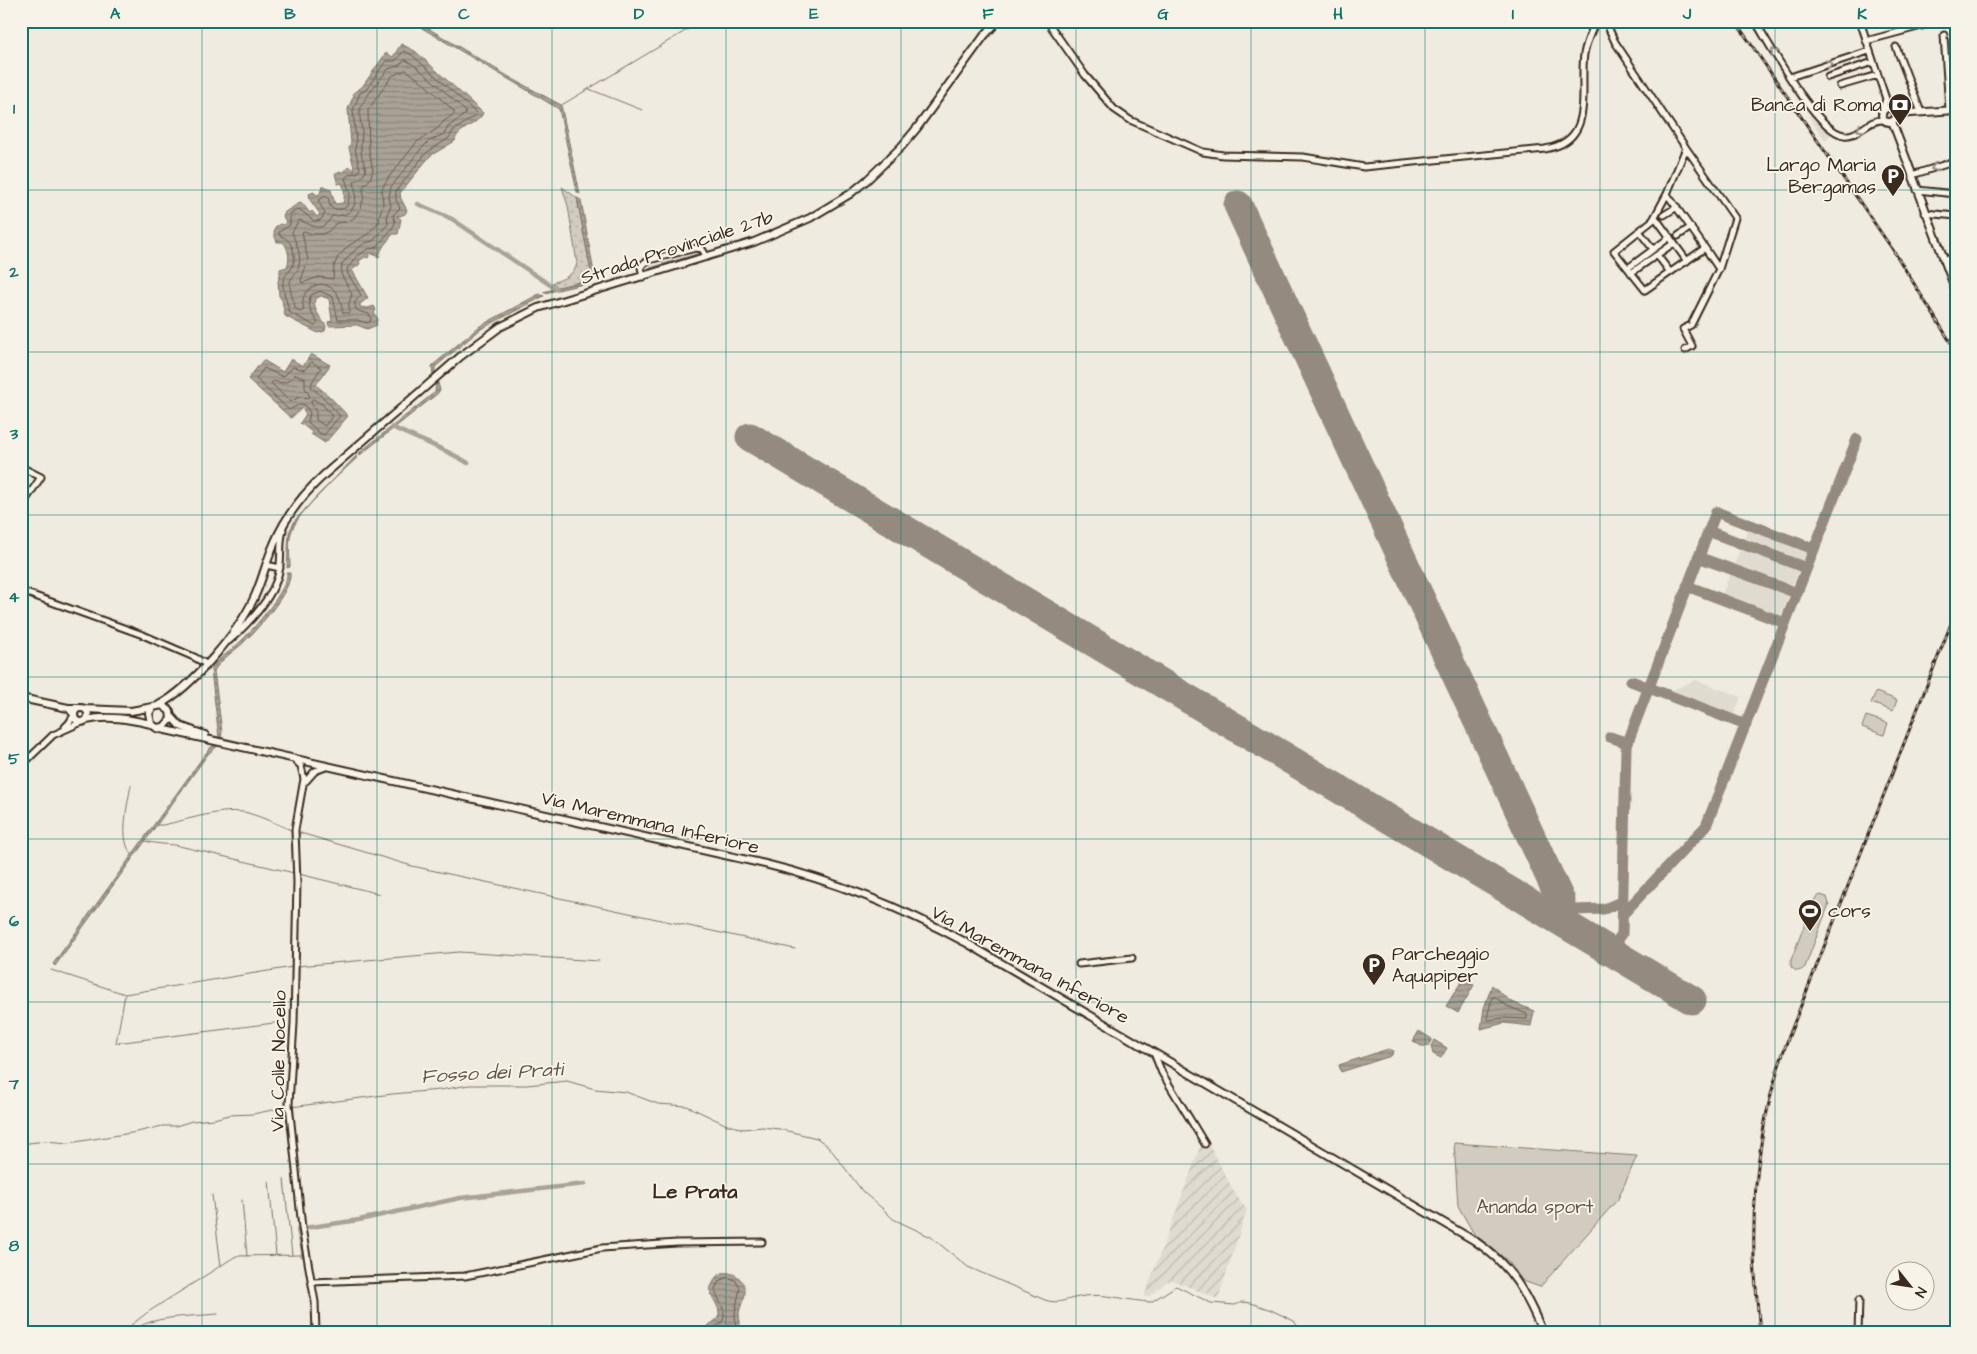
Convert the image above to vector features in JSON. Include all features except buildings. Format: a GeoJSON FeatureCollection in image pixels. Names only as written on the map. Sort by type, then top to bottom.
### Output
{"type":"FeatureCollection","features":[{"type":"Feature","properties":{"kind":"main road"},"geometry":{"type":"LineString","coordinates":[[984,36],[991,21]]}},
{"type":"Feature","properties":{"kind":"main road"},"geometry":{"type":"LineString","coordinates":[[984,36],[998,21]]}},
{"type":"Feature","properties":{"kind":"main road","name":"Strada Provinciale 27b"},"geometry":{"type":"LineString","coordinates":[[286,520],[297,503],[317,481],[438,375],[480,341],[500,328],[538,308],[754,242],[810,218],[850,194],[890,158],[917,128],[984,36]]}},
{"type":"Feature","properties":{"kind":"main road"},"geometry":{"type":"LineString","coordinates":[[1892,121],[1888,122],[1881,116],[1886,109],[1890,108],[1896,114],[1952,110]]}},
{"type":"Feature","properties":{"kind":"main road"},"geometry":{"type":"LineString","coordinates":[[1892,121],[1896,114]]}},
{"type":"Feature","properties":{"kind":"main road"},"geometry":{"type":"LineString","coordinates":[[1892,121],[1925,213],[1956,291]]}},
{"type":"Feature","properties":{"kind":"main road"},"geometry":{"type":"LineString","coordinates":[[151,724],[149,713],[156,706],[176,695],[226,644],[235,632],[252,604],[276,539],[286,520]]}},
{"type":"Feature","properties":{"kind":"main road"},"geometry":{"type":"LineString","coordinates":[[82,709],[74,715],[75,719],[84,721],[109,717],[151,724],[157,728],[167,725],[176,695]]}},
{"type":"Feature","properties":{"kind":"main road"},"geometry":{"type":"LineString","coordinates":[[21,698],[68,708],[131,712],[156,706],[165,706],[170,713]]}},
{"type":"Feature","properties":{"kind":"main road"},"geometry":{"type":"LineString","coordinates":[[82,709],[88,716],[84,721]]}},
{"type":"Feature","properties":{"kind":"main road","name":"Via Maremmana Inferiore"},"geometry":{"type":"LineString","coordinates":[[170,713],[180,726],[204,734],[213,740]]}},
{"type":"Feature","properties":{"kind":"main road","name":"Via Maremmana Inferiore"},"geometry":{"type":"LineString","coordinates":[[157,728],[783,868],[852,890],[944,930],[1431,1214],[1485,1248],[1511,1274],[1526,1295],[1543,1333]]}},
{"type":"Feature","properties":{"kind":"street"},"geometry":{"type":"LineString","coordinates":[[1049,22],[1085,75],[1114,109],[1130,120],[1183,144],[1212,154],[1303,157],[1350,166],[1369,167],[1544,149],[1567,142],[1576,133],[1581,122],[1584,51],[1596,21]]}},
{"type":"Feature","properties":{"kind":"street"},"geometry":{"type":"LineString","coordinates":[[1608,21],[1609,29],[1615,42],[1735,218],[1719,269],[1691,325],[1683,329],[1692,346],[1685,350]]}},
{"type":"Feature","properties":{"kind":"street"},"geometry":{"type":"LineString","coordinates":[[1755,21],[1816,115],[1842,135],[1850,135],[1881,116],[1886,99],[1860,21]]}},
{"type":"Feature","properties":{"kind":"street"},"geometry":{"type":"LineString","coordinates":[[1866,41],[1940,21]]}},
{"type":"Feature","properties":{"kind":"street"},"geometry":{"type":"LineString","coordinates":[[1944,35],[1952,110]]}},
{"type":"Feature","properties":{"kind":"street"},"geometry":{"type":"LineString","coordinates":[[1896,46],[1921,112]]}},
{"type":"Feature","properties":{"kind":"street"},"geometry":{"type":"LineString","coordinates":[[1790,77],[1869,51]]}},
{"type":"Feature","properties":{"kind":"street"},"geometry":{"type":"LineString","coordinates":[[1828,77],[1873,62]]}},
{"type":"Feature","properties":{"kind":"street"},"geometry":{"type":"LineString","coordinates":[[1840,86],[1878,75]]}},
{"type":"Feature","properties":{"kind":"street"},"geometry":{"type":"LineString","coordinates":[[1686,148],[1667,194],[1653,220],[1614,250],[1645,290],[1705,248]]}},
{"type":"Feature","properties":{"kind":"street"},"geometry":{"type":"LineString","coordinates":[[1912,175],[1956,161]]}},
{"type":"Feature","properties":{"kind":"street"},"geometry":{"type":"LineString","coordinates":[[1918,190],[1956,194]]}},
{"type":"Feature","properties":{"kind":"street"},"geometry":{"type":"LineString","coordinates":[[1667,194],[1719,269]]}},
{"type":"Feature","properties":{"kind":"street"},"geometry":{"type":"LineString","coordinates":[[1664,215],[1677,207]]}},
{"type":"Feature","properties":{"kind":"street"},"geometry":{"type":"LineString","coordinates":[[1925,213],[1956,216]]}},
{"type":"Feature","properties":{"kind":"street"},"geometry":{"type":"LineString","coordinates":[[1655,217],[1686,261]]}},
{"type":"Feature","properties":{"kind":"street"},"geometry":{"type":"LineString","coordinates":[[1678,236],[1691,227]]}},
{"type":"Feature","properties":{"kind":"street"},"geometry":{"type":"LineString","coordinates":[[1639,231],[1653,249]]}},
{"type":"Feature","properties":{"kind":"street"},"geometry":{"type":"LineString","coordinates":[[1629,270],[1670,237]]}},
{"type":"Feature","properties":{"kind":"street"},"geometry":{"type":"LineString","coordinates":[[1629,270],[1657,255],[1674,243]]}},
{"type":"Feature","properties":{"kind":"street"},"geometry":{"type":"LineString","coordinates":[[643,277],[641,267],[644,262],[649,260],[696,248],[702,249],[708,256]]}},
{"type":"Feature","properties":{"kind":"street"},"geometry":{"type":"LineString","coordinates":[[1657,255],[1670,272]]}},
{"type":"Feature","properties":{"kind":"street"},"geometry":{"type":"LineString","coordinates":[[1943,259],[1956,259]]}},
{"type":"Feature","properties":{"kind":"street"},"geometry":{"type":"LineString","coordinates":[[21,467],[41,477],[21,507]]}},
{"type":"Feature","properties":{"kind":"street"},"geometry":{"type":"LineString","coordinates":[[226,644],[246,625],[264,602],[276,580],[280,568],[281,538],[286,520]]}},
{"type":"Feature","properties":{"kind":"street"},"geometry":{"type":"LineString","coordinates":[[266,565],[280,568]]}},
{"type":"Feature","properties":{"kind":"street"},"geometry":{"type":"LineString","coordinates":[[21,591],[142,635],[206,664]]}},
{"type":"Feature","properties":{"kind":"street"},"geometry":{"type":"LineString","coordinates":[[21,766],[45,741],[70,723],[74,715],[68,708]]}},
{"type":"Feature","properties":{"kind":"street"},"geometry":{"type":"LineString","coordinates":[[60,731],[84,721]]}},
{"type":"Feature","properties":{"kind":"street"},"geometry":{"type":"LineString","coordinates":[[293,758],[301,766],[305,780],[316,770],[329,766]]}},
{"type":"Feature","properties":{"kind":"street","name":"Via Colle Nocello"},"geometry":{"type":"LineString","coordinates":[[310,762],[306,768],[295,830],[295,1018],[289,1104],[302,1228],[312,1282],[316,1333]]}},
{"type":"Feature","properties":{"kind":"street"},"geometry":{"type":"LineString","coordinates":[[1079,964],[1132,958]]}},
{"type":"Feature","properties":{"kind":"street"},"geometry":{"type":"LineString","coordinates":[[1154,1053],[1162,1073],[1205,1144]]}},
{"type":"Feature","properties":{"kind":"street"},"geometry":{"type":"LineString","coordinates":[[312,1282],[470,1276],[602,1248],[677,1243],[762,1242]]}},
{"type":"Feature","properties":{"kind":"street"},"geometry":{"type":"LineString","coordinates":[[1858,1333],[1859,1300]]}},
{"type":"Feature","properties":{"kind":"shaded area"},"geometry":{"type":"Polygon","coordinates":[[[1812,114],[1831,135],[1825,140],[1808,116],[1812,114]]]}},
{"type":"Feature","properties":{"kind":"shaded area"},"geometry":{"type":"Polygon","coordinates":[[[1752,520],[1810,543],[1777,625],[1719,602],[1752,520]]]}},
{"type":"Feature","properties":{"kind":"shaded area"},"geometry":{"type":"Polygon","coordinates":[[[1696,680],[1741,697],[1731,723],[1667,698],[1670,691],[1696,680]]]}},
{"type":"Feature","properties":{"kind":"shaded area"},"geometry":{"type":"Polygon","coordinates":[[[1208,1143],[1236,1195],[1247,1210],[1218,1299],[1172,1280],[1166,1282],[1150,1296],[1144,1297],[1200,1147],[1208,1143]]]}},
{"type":"Feature","properties":{"kind":"green space"},"geometry":{"type":"Polygon","coordinates":[[[562,187],[577,198],[592,277],[591,279],[558,287],[552,283],[571,274],[577,263],[568,206],[562,187]]]}},
{"type":"Feature","properties":{"kind":"green space"},"geometry":{"type":"Polygon","coordinates":[[[700,253],[703,254],[648,271],[646,269],[700,253]]]}},
{"type":"Feature","properties":{"kind":"green space"},"geometry":{"type":"Polygon","coordinates":[[[1876,692],[1897,700],[1893,711],[1871,703],[1876,692]]]}},
{"type":"Feature","properties":{"kind":"green space"},"geometry":{"type":"Polygon","coordinates":[[[1866,716],[1888,723],[1884,735],[1862,727],[1866,716]]]}},
{"type":"Feature","properties":{"kind":"green space","name":"cors"},"geometry":{"type":"Polygon","coordinates":[[[1820,895],[1827,897],[1829,904],[1805,967],[1800,971],[1796,971],[1791,967],[1791,960],[1814,900],[1820,895]]]}},
{"type":"Feature","properties":{"kind":"green space","name":"Ananda sport"},"geometry":{"type":"Polygon","coordinates":[[[1454,1143],[1637,1156],[1618,1199],[1540,1287],[1523,1281],[1508,1261],[1474,1234],[1458,1206],[1454,1143]]]}},
{"type":"Feature","properties":{"kind":"water"},"geometry":{"type":"Polygon","coordinates":[[[410,21],[416,21],[511,78],[561,105],[580,194],[577,192],[559,109],[410,21]]]}},
{"type":"Feature","properties":{"kind":"water"},"geometry":{"type":"Polygon","coordinates":[[[401,44],[415,51],[483,113],[477,121],[459,133],[455,141],[430,156],[400,193],[407,210],[405,214],[397,217],[401,219],[398,234],[393,234],[383,247],[379,257],[370,253],[368,258],[365,257],[359,261],[360,264],[352,270],[368,298],[360,304],[360,307],[368,308],[374,306],[376,310],[374,313],[378,319],[377,325],[367,329],[357,325],[329,326],[328,322],[332,321],[329,299],[321,296],[315,299],[314,302],[317,312],[326,326],[325,331],[318,333],[285,316],[282,300],[279,296],[278,281],[280,269],[287,267],[288,254],[283,242],[277,242],[274,234],[275,227],[280,224],[283,225],[286,222],[283,216],[285,212],[301,202],[310,213],[312,211],[317,217],[320,214],[310,200],[309,194],[314,192],[316,195],[320,194],[322,186],[331,190],[335,204],[343,203],[343,186],[342,183],[338,184],[335,174],[341,171],[343,173],[349,166],[355,171],[349,148],[351,143],[348,109],[354,95],[353,93],[362,87],[386,53],[393,57],[401,44]]]}},
{"type":"Feature","properties":{"kind":"water"},"geometry":{"type":"Polygon","coordinates":[[[577,198],[581,200],[595,278],[592,282],[545,293],[543,292],[591,279],[592,277],[577,198]]]}},
{"type":"Feature","properties":{"kind":"water"},"geometry":{"type":"Polygon","coordinates":[[[539,294],[544,296],[481,329],[435,367],[433,375],[433,365],[480,326],[539,294]]]}},
{"type":"Feature","properties":{"kind":"water"},"geometry":{"type":"Polygon","coordinates":[[[311,354],[330,365],[316,385],[348,416],[325,443],[311,434],[312,432],[300,423],[306,414],[302,408],[291,418],[248,379],[263,360],[283,372],[291,359],[303,366],[311,354]]]}},
{"type":"Feature","properties":{"kind":"water"},"geometry":{"type":"Polygon","coordinates":[[[438,383],[440,390],[437,394],[360,455],[359,453],[435,392],[436,384],[438,383]]]}},
{"type":"Feature","properties":{"kind":"water"},"geometry":{"type":"Polygon","coordinates":[[[356,456],[358,457],[341,473],[331,482],[356,456]]]}},
{"type":"Feature","properties":{"kind":"water"},"geometry":{"type":"Polygon","coordinates":[[[308,506],[291,533],[289,546],[290,567],[287,568],[289,532],[296,519],[308,506]]]}},
{"type":"Feature","properties":{"kind":"water"},"geometry":{"type":"Polygon","coordinates":[[[287,573],[290,573],[289,580],[280,600],[264,621],[214,671],[222,732],[221,739],[219,738],[211,670],[220,659],[245,637],[268,610],[282,589],[287,573]]]}},
{"type":"Feature","properties":{"kind":"water"},"geometry":{"type":"Polygon","coordinates":[[[218,743],[220,744],[208,754],[55,966],[53,964],[203,757],[210,748],[218,743]]]}},
{"type":"Feature","properties":{"kind":"water"},"geometry":{"type":"Polygon","coordinates":[[[1463,979],[1474,985],[1458,1013],[1446,1006],[1463,979]]]}},
{"type":"Feature","properties":{"kind":"water"},"geometry":{"type":"Polygon","coordinates":[[[1492,985],[1510,1001],[1534,1011],[1531,1026],[1504,1023],[1481,1029],[1484,1008],[1492,985]]]}},
{"type":"Feature","properties":{"kind":"water"},"geometry":{"type":"Polygon","coordinates":[[[1419,1031],[1432,1039],[1428,1046],[1421,1046],[1413,1041],[1419,1031]]]}},
{"type":"Feature","properties":{"kind":"water"},"geometry":{"type":"Polygon","coordinates":[[[1434,1040],[1447,1048],[1441,1058],[1433,1054],[1431,1046],[1434,1040]]]}},
{"type":"Feature","properties":{"kind":"water"},"geometry":{"type":"Polygon","coordinates":[[[1388,1049],[1394,1051],[1391,1056],[1341,1072],[1339,1065],[1388,1049]]]}},
{"type":"Feature","properties":{"kind":"water"},"geometry":{"type":"Polygon","coordinates":[[[722,1273],[731,1273],[739,1277],[744,1285],[745,1294],[739,1313],[740,1333],[701,1333],[719,1316],[718,1307],[710,1289],[716,1277],[722,1273]]]}},
{"type":"Feature","properties":{"kind":"waterway"},"geometry":{"type":"LineString","coordinates":[[560,106],[702,21]]}},
{"type":"Feature","properties":{"kind":"waterway"},"geometry":{"type":"LineString","coordinates":[[589,89],[642,110]]}},
{"type":"Feature","properties":{"kind":"waterway"},"geometry":{"type":"LineString","coordinates":[[418,204],[452,219],[556,289]]}},
{"type":"Feature","properties":{"kind":"waterway"},"geometry":{"type":"LineString","coordinates":[[392,427],[468,463]]}},
{"type":"Feature","properties":{"kind":"waterway"},"geometry":{"type":"LineString","coordinates":[[131,785],[126,811],[125,831],[128,848],[132,854]]}},
{"type":"Feature","properties":{"kind":"waterway"},"geometry":{"type":"LineString","coordinates":[[157,825],[217,813],[238,812],[259,816],[291,830]]}},
{"type":"Feature","properties":{"kind":"waterway"},"geometry":{"type":"LineString","coordinates":[[297,832],[412,866],[795,949]]}},
{"type":"Feature","properties":{"kind":"waterway"},"geometry":{"type":"LineString","coordinates":[[145,841],[175,845],[294,873]]}},
{"type":"Feature","properties":{"kind":"waterway"},"geometry":{"type":"LineString","coordinates":[[299,874],[380,894]]}},
{"type":"Feature","properties":{"kind":"waterway"},"geometry":{"type":"LineString","coordinates":[[298,966],[459,952],[599,961]]}},
{"type":"Feature","properties":{"kind":"waterway"},"geometry":{"type":"LineString","coordinates":[[51,970],[125,994],[293,967]]}},
{"type":"Feature","properties":{"kind":"waterway"},"geometry":{"type":"LineString","coordinates":[[125,995],[116,1043],[282,1022]]}},
{"type":"Feature","properties":{"kind":"waterway","name":"Fosso dei Prati"},"geometry":{"type":"LineString","coordinates":[[291,1107],[469,1085],[527,1085],[567,1081],[595,1089],[626,1092],[658,1104],[687,1106],[727,1125],[744,1129],[762,1127],[779,1129],[817,1138],[829,1147],[863,1192],[893,1219],[931,1237],[968,1267],[1045,1300],[1060,1301],[1093,1295],[1151,1302],[1176,1286],[1211,1303],[1235,1305],[1242,1302],[1251,1303],[1271,1310],[1294,1321],[1302,1333]]}},
{"type":"Feature","properties":{"kind":"waterway","name":"Fosso dei Prati"},"geometry":{"type":"LineString","coordinates":[[21,1144],[45,1141],[69,1143],[162,1126],[176,1126],[192,1121],[214,1119],[229,1115],[253,1114],[287,1107]]}},
{"type":"Feature","properties":{"kind":"waterway"},"geometry":{"type":"LineString","coordinates":[[284,1179],[292,1255]]}},
{"type":"Feature","properties":{"kind":"waterway"},"geometry":{"type":"LineString","coordinates":[[269,1181],[276,1255]]}},
{"type":"Feature","properties":{"kind":"waterway"},"geometry":{"type":"LineString","coordinates":[[304,1228],[359,1220],[460,1198],[585,1184]]}},
{"type":"Feature","properties":{"kind":"waterway"},"geometry":{"type":"LineString","coordinates":[[212,1195],[221,1266]]}},
{"type":"Feature","properties":{"kind":"waterway"},"geometry":{"type":"LineString","coordinates":[[242,1200],[247,1256]]}},
{"type":"Feature","properties":{"kind":"waterway"},"geometry":{"type":"LineString","coordinates":[[300,1228],[298,1230],[304,1255],[302,1255]]}},
{"type":"Feature","properties":{"kind":"waterway"},"geometry":{"type":"LineString","coordinates":[[121,1333],[148,1312],[236,1256],[302,1255]]}},
{"type":"Feature","properties":{"kind":"waterway"},"geometry":{"type":"LineString","coordinates":[[138,1328],[144,1324],[164,1319],[218,1314]]}},
{"type":"Feature","properties":{"kind":"taxiway"},"geometry":{"type":"LineString","coordinates":[[1623,914],[1706,826],[1857,439]]}},
{"type":"Feature","properties":{"kind":"taxiway"},"geometry":{"type":"LineString","coordinates":[[1610,951],[1622,934],[1626,747],[1716,512],[1814,549]]}},
{"type":"Feature","properties":{"kind":"taxiway"},"geometry":{"type":"LineString","coordinates":[[1708,531],[1806,568]]}},
{"type":"Feature","properties":{"kind":"taxiway"},"geometry":{"type":"LineString","coordinates":[[1698,557],[1797,593]]}},
{"type":"Feature","properties":{"kind":"taxiway"},"geometry":{"type":"LineString","coordinates":[[1687,586],[1785,623]]}},
{"type":"Feature","properties":{"kind":"taxiway"},"geometry":{"type":"LineString","coordinates":[[1631,681],[1746,725]]}},
{"type":"Feature","properties":{"kind":"taxiway"},"geometry":{"type":"LineString","coordinates":[[1610,737],[1628,743]]}},
{"type":"Feature","properties":{"kind":"taxiway"},"geometry":{"type":"LineString","coordinates":[[1561,901],[1574,910],[1604,909],[1623,901]]}},
{"type":"Feature","properties":{"kind":"runway"},"geometry":{"type":"LineString","coordinates":[[1238,205],[1561,901]]}},
{"type":"Feature","properties":{"kind":"runway"},"geometry":{"type":"LineString","coordinates":[[750,437],[1692,1000]]}},
{"type":"Feature","properties":{"kind":"railway"},"geometry":{"type":"LineString","coordinates":[[1735,21],[1893,250],[1956,351]]}},
{"type":"Feature","properties":{"kind":"railway"},"geometry":{"type":"LineString","coordinates":[[1760,1333],[1754,1257],[1755,1201],[1761,1145],[1772,1090],[1789,1036],[1956,611]]}},
{"type":"Feature","properties":{"kind":"place","name":"Banca di Roma"},"geometry":{"type":"Point","coordinates":[1900,126]}},
{"type":"Feature","properties":{"kind":"place","name":"Largo Maria Bergamas"},"geometry":{"type":"Point","coordinates":[1893,197]}},
{"type":"Feature","properties":{"kind":"place","name":"cors"},"geometry":{"type":"Point","coordinates":[1810,932]}},
{"type":"Feature","properties":{"kind":"place","name":"Parcheggio Aquapiper"},"geometry":{"type":"Point","coordinates":[1374,986]}},
{"type":"Feature","properties":{"kind":"district","name":"Le Prata"},"geometry":{"type":"Point","coordinates":[695,1192]}}]}
